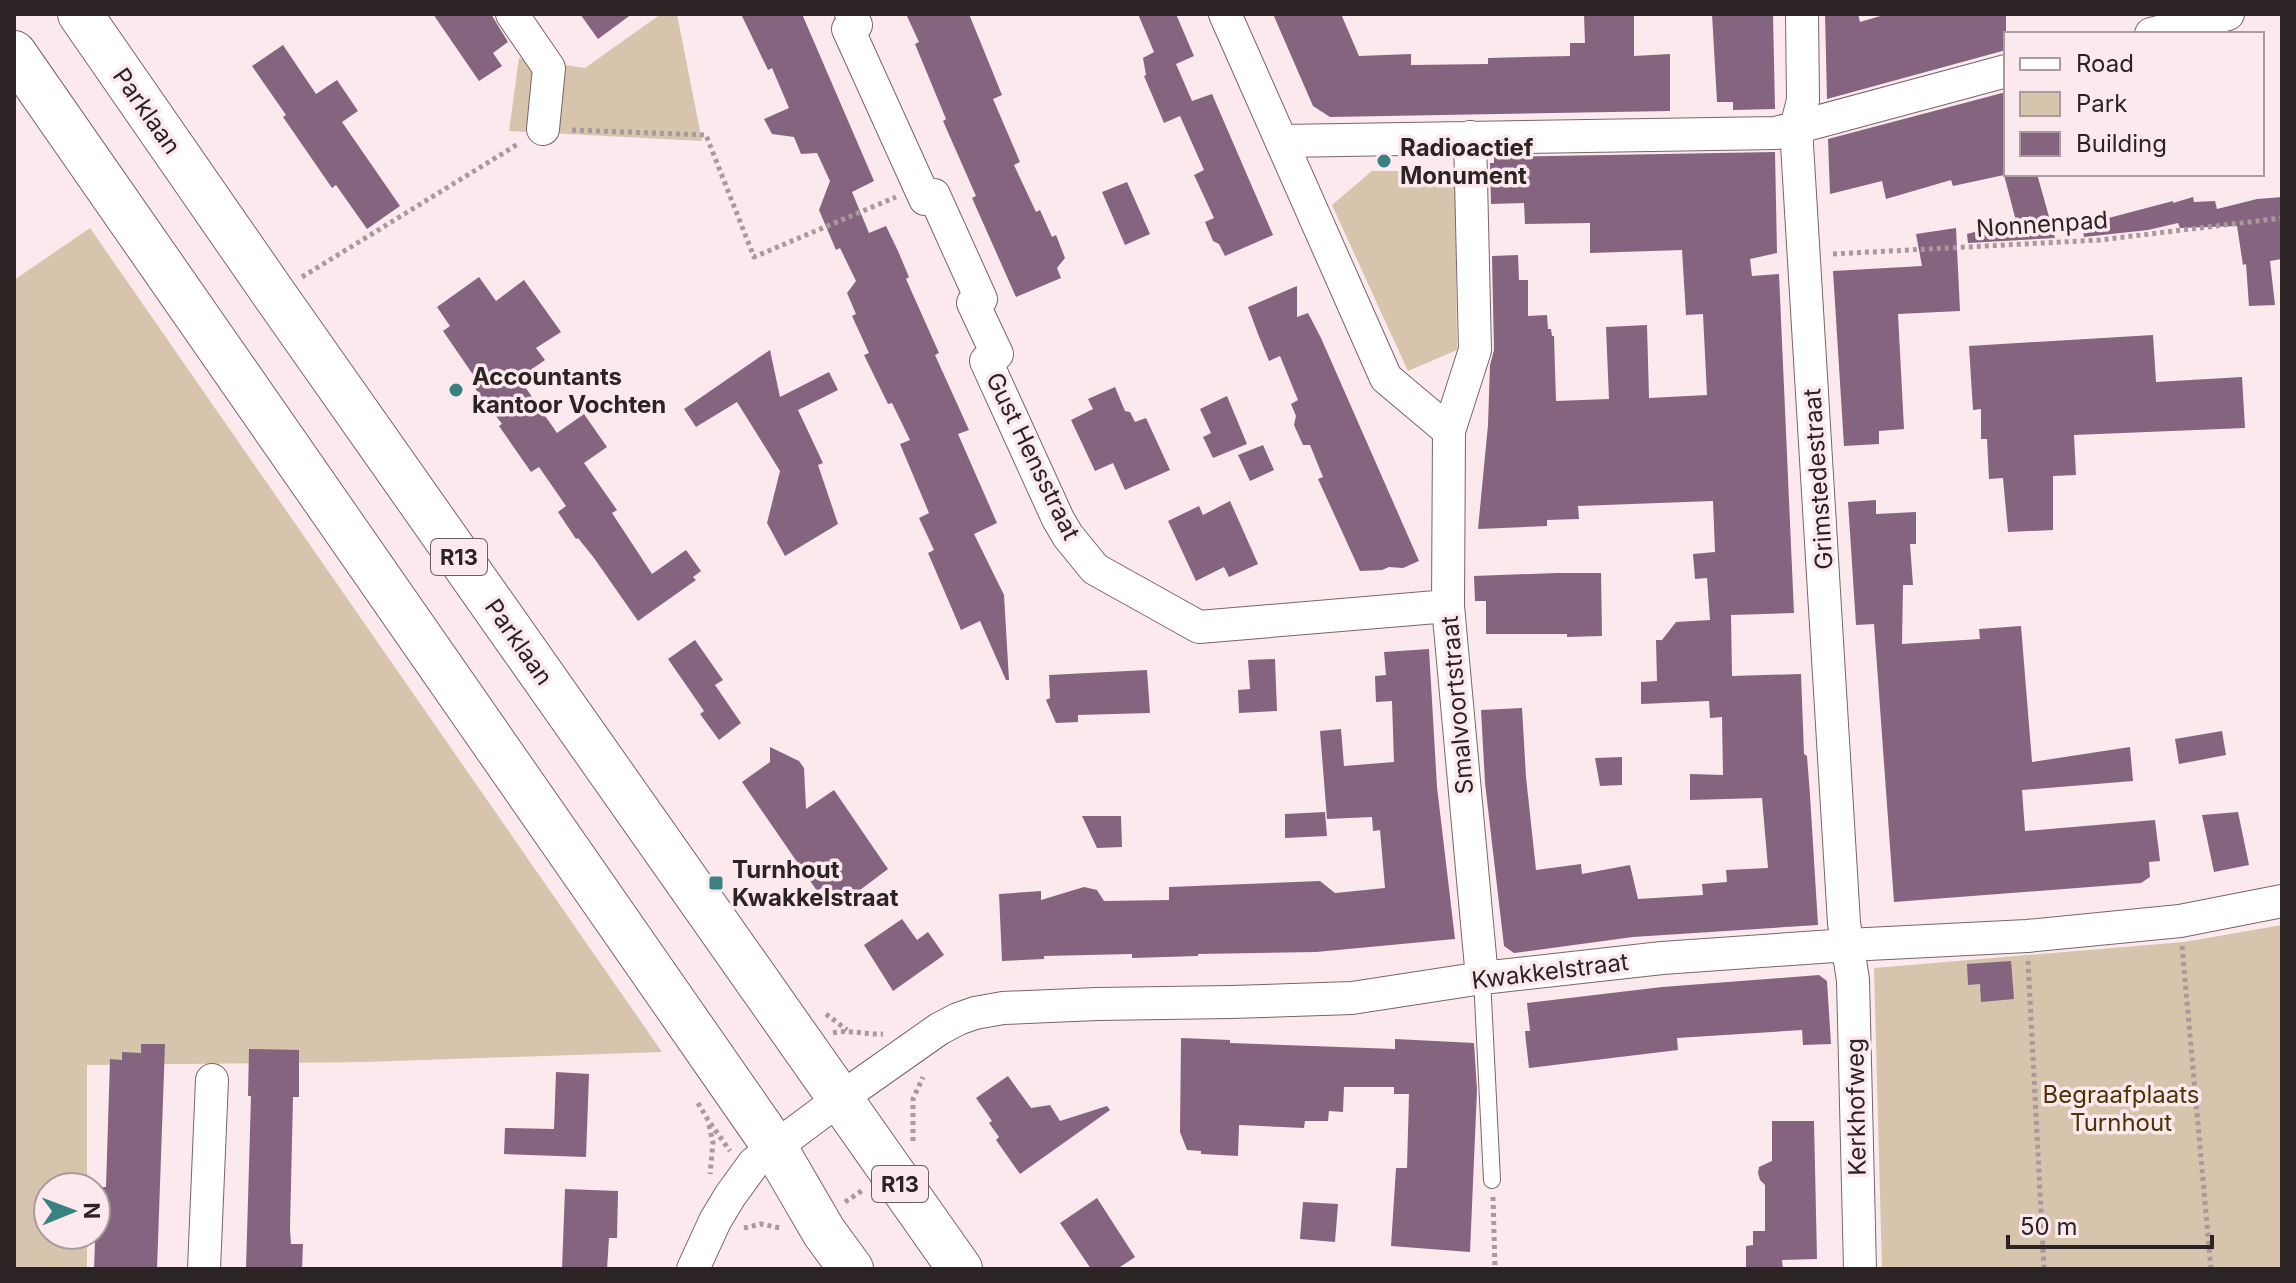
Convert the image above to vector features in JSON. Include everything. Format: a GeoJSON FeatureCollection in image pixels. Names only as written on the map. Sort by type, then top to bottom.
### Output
{"type":"FeatureCollection","features":[{"type":"Feature","properties":{"kind":"main road","name":"Parklaan"},"geometry":{"type":"LineString","coordinates":[[80,14],[841,1098],[903,1162],[960,1269]]}},
{"type":"Feature","properties":{"kind":"main road"},"geometry":{"type":"LineString","coordinates":[[14,53],[774,1146],[806,1229],[851,1269]]}},
{"type":"Feature","properties":{"kind":"street"},"geometry":{"type":"LineString","coordinates":[[512,14],[549,68],[543,129]]}},
{"type":"Feature","properties":{"kind":"street","name":"Gust Hensstraat"},"geometry":{"type":"LineString","coordinates":[[851,14],[856,25],[848,29],[904,156],[925,199],[934,195],[981,299],[973,303],[997,354],[986,361],[1048,499],[1068,536],[1095,569],[1199,627],[1448,606]]}},
{"type":"Feature","properties":{"kind":"street"},"geometry":{"type":"LineString","coordinates":[[1225,14],[1386,378],[1449,431]]}},
{"type":"Feature","properties":{"kind":"street","name":"Grimstedestraat"},"geometry":{"type":"LineString","coordinates":[[1802,14],[1803,100],[1796,128],[1844,923],[1848,945]]}},
{"type":"Feature","properties":{"kind":"street"},"geometry":{"type":"LineString","coordinates":[[2159,32],[2237,14]]}},
{"type":"Feature","properties":{"kind":"street"},"geometry":{"type":"LineString","coordinates":[[1282,141],[1776,133],[2004,72]]}},
{"type":"Feature","properties":{"kind":"street","name":"Smalvoortstraat"},"geometry":{"type":"LineString","coordinates":[[1470,137],[1475,350],[1449,431],[1448,606],[1482,978]]}},
{"type":"Feature","properties":{"kind":"street","name":"Kwakkelstraat"},"geometry":{"type":"LineString","coordinates":[[696,1263],[730,1196],[754,1163],[939,1029],[966,1016],[1003,1008],[1352,998],[1482,978],[1662,958],[2027,936],[2180,921],[2282,901]]}},
{"type":"Feature","properties":{"kind":"street","name":"Kerkhofweg"},"geometry":{"type":"LineString","coordinates":[[1848,945],[1853,980],[1860,1269]]}},
{"type":"Feature","properties":{"kind":"street"},"geometry":{"type":"LineString","coordinates":[[204,1269],[212,1080]]}},
{"type":"Feature","properties":{"kind":"lane"},"geometry":{"type":"LineString","coordinates":[[1482,978],[1492,1180]]}},
{"type":"Feature","properties":{"kind":"path"},"geometry":{"type":"LineString","coordinates":[[274,294],[543,129],[706,135],[754,257],[919,188]]}},
{"type":"Feature","properties":{"kind":"path","name":"Nonnenpad"},"geometry":{"type":"LineString","coordinates":[[1803,255],[2100,240],[2282,218]]}},
{"type":"Feature","properties":{"kind":"path"},"geometry":{"type":"LineString","coordinates":[[2180,921],[2211,1269]]}},
{"type":"Feature","properties":{"kind":"path"},"geometry":{"type":"LineString","coordinates":[[2027,936],[2044,1269]]}},
{"type":"Feature","properties":{"kind":"path"},"geometry":{"type":"LineString","coordinates":[[833,1020],[847,1030],[835,1032]]}},
{"type":"Feature","properties":{"kind":"path"},"geometry":{"type":"LineString","coordinates":[[696,1263],[739,1230],[753,1225],[806,1229],[903,1162],[912,1127],[913,1099],[930,1066]]}},
{"type":"Feature","properties":{"kind":"path"},"geometry":{"type":"LineString","coordinates":[[1492,1180],[1495,1269]]}},
{"type":"Feature","properties":{"kind":"green space"},"geometry":{"type":"Polygon","coordinates":[[[661,14],[677,14],[702,141],[509,131],[519,58],[585,68],[661,14]]]}},
{"type":"Feature","properties":{"kind":"green space"},"geometry":{"type":"Polygon","coordinates":[[[1372,171],[1455,171],[1457,350],[1408,371],[1332,205],[1372,171]]]}},
{"type":"Feature","properties":{"kind":"green space"},"geometry":{"type":"Polygon","coordinates":[[[90,228],[662,1052],[365,1062],[87,1065],[87,1171],[32,1171],[32,1251],[87,1251],[87,1269],[14,1269],[14,280],[90,228]]]}},
{"type":"Feature","properties":{"kind":"green space","name":"Begraafplaats Turnhout"},"geometry":{"type":"Polygon","coordinates":[[[2282,925],[2282,1269],[1882,1269],[1874,968],[2184,942],[2282,925]]]}},
{"type":"Feature","properties":{"kind":"building"},"geometry":{"type":"Polygon","coordinates":[[[433,14],[491,14],[508,42],[493,53],[502,66],[479,81],[433,14]]]}},
{"type":"Feature","properties":{"kind":"building"},"geometry":{"type":"Polygon","coordinates":[[[580,14],[632,14],[598,39],[580,14]]]}},
{"type":"Feature","properties":{"kind":"building"},"geometry":{"type":"Polygon","coordinates":[[[741,14],[802,14],[874,181],[852,192],[869,233],[886,226],[898,251],[909,277],[906,279],[939,353],[935,355],[969,430],[958,434],[997,523],[974,534],[1004,595],[1009,680],[1006,680],[980,621],[961,630],[928,553],[934,550],[919,518],[929,513],[900,444],[910,440],[864,355],[869,353],[852,316],[856,314],[847,293],[856,281],[840,248],[836,250],[819,210],[830,181],[817,153],[801,154],[794,137],[772,134],[764,119],[789,108],[772,68],[768,70],[741,14]]]}},
{"type":"Feature","properties":{"kind":"building"},"geometry":{"type":"Polygon","coordinates":[[[906,14],[969,14],[1002,95],[993,99],[1020,162],[1014,165],[1036,212],[1040,210],[1052,237],[1056,235],[1065,258],[1057,268],[1061,278],[1016,297],[972,198],[976,196],[943,121],[946,119],[906,14]]]}},
{"type":"Feature","properties":{"kind":"building"},"geometry":{"type":"Polygon","coordinates":[[[1138,14],[1176,14],[1194,56],[1176,64],[1192,101],[1212,94],[1273,235],[1225,256],[1219,244],[1213,241],[1205,222],[1214,218],[1194,175],[1204,170],[1180,116],[1164,123],[1144,76],[1143,58],[1154,52],[1138,14]]]}},
{"type":"Feature","properties":{"kind":"building"},"geometry":{"type":"Polygon","coordinates":[[[1273,14],[1341,14],[1359,56],[1411,54],[1411,65],[1488,64],[1488,58],[1570,56],[1570,43],[1585,43],[1584,14],[1634,14],[1634,56],[1670,54],[1670,111],[1330,117],[1313,106],[1273,14]]]}},
{"type":"Feature","properties":{"kind":"building"},"geometry":{"type":"Polygon","coordinates":[[[1712,14],[1773,14],[1775,109],[1733,110],[1733,102],[1717,102],[1712,14]]]}},
{"type":"Feature","properties":{"kind":"building"},"geometry":{"type":"Polygon","coordinates":[[[1825,14],[1858,14],[1860,22],[1887,14],[2006,14],[2004,51],[1827,99],[1825,14]]]}},
{"type":"Feature","properties":{"kind":"building"},"geometry":{"type":"Polygon","coordinates":[[[283,45],[316,94],[337,80],[358,111],[342,122],[400,206],[367,229],[336,185],[332,188],[252,66],[283,45]]]}},
{"type":"Feature","properties":{"kind":"building"},"geometry":{"type":"Polygon","coordinates":[[[2004,93],[2004,175],[1953,186],[1951,180],[1886,199],[1882,181],[1830,194],[1828,139],[2004,93]]]}},
{"type":"Feature","properties":{"kind":"building"},"geometry":{"type":"Polygon","coordinates":[[[1775,152],[1777,253],[1750,259],[1752,276],[1779,274],[1794,613],[1731,615],[1732,676],[1801,674],[1804,754],[1807,756],[1818,925],[1633,937],[1514,953],[1504,946],[1485,783],[1481,710],[1522,708],[1536,870],[1581,864],[1582,874],[1630,865],[1638,899],[1703,895],[1702,884],[1727,882],[1726,870],[1768,868],[1762,798],[1690,800],[1690,774],[1723,775],[1722,717],[1710,718],[1709,701],[1641,704],[1641,682],[1657,681],[1656,640],[1662,640],[1676,622],[1710,620],[1707,578],[1695,579],[1693,554],[1715,552],[1713,501],[1578,506],[1579,519],[1547,520],[1547,526],[1478,529],[1490,365],[1494,350],[1492,256],[1518,255],[1519,280],[1528,280],[1528,316],[1547,315],[1548,329],[1554,336],[1556,401],[1609,399],[1606,327],[1647,325],[1649,398],[1707,395],[1703,314],[1686,315],[1682,250],[1590,253],[1590,223],[1525,224],[1524,203],[1491,204],[1490,163],[1494,163],[1494,157],[1775,152]]]}},
{"type":"Feature","properties":{"kind":"building"},"geometry":{"type":"Polygon","coordinates":[[[2004,176],[2038,176],[2055,238],[1968,243],[1967,234],[2016,221],[2004,176]]]}},
{"type":"Feature","properties":{"kind":"building"},"geometry":{"type":"Polygon","coordinates":[[[1127,182],[1150,234],[1125,245],[1102,192],[1127,182]]]}},
{"type":"Feature","properties":{"kind":"building"},"geometry":{"type":"Polygon","coordinates":[[[2193,197],[2194,202],[2215,201],[2217,209],[2257,199],[2282,197],[2282,259],[2270,261],[2275,305],[2249,306],[2246,264],[2243,265],[2237,226],[2180,228],[2178,223],[2148,230],[2084,237],[2082,225],[2193,197]]]}},
{"type":"Feature","properties":{"kind":"building"},"geometry":{"type":"Polygon","coordinates":[[[1956,228],[1960,311],[1898,314],[1904,429],[1879,431],[1879,444],[1844,446],[1833,271],[1922,266],[1916,234],[1956,228]]]}},
{"type":"Feature","properties":{"kind":"building"},"geometry":{"type":"Polygon","coordinates":[[[479,277],[496,301],[524,280],[561,332],[536,348],[545,360],[519,378],[557,433],[584,414],[607,447],[584,463],[617,510],[612,513],[652,574],[686,550],[701,571],[693,577],[696,580],[638,621],[558,512],[566,506],[539,467],[531,472],[499,426],[502,424],[474,387],[476,379],[443,331],[450,326],[437,307],[479,277]]]}},
{"type":"Feature","properties":{"kind":"building"},"geometry":{"type":"Polygon","coordinates":[[[1297,286],[1297,317],[1308,313],[1321,338],[1419,561],[1403,568],[1360,571],[1318,479],[1323,477],[1310,445],[1303,445],[1294,425],[1296,416],[1291,404],[1298,400],[1280,356],[1269,361],[1258,334],[1248,307],[1297,286]]]}},
{"type":"Feature","properties":{"kind":"building"},"geometry":{"type":"Polygon","coordinates":[[[2153,335],[2156,382],[2242,377],[2245,428],[2074,435],[2076,475],[2053,476],[2053,530],[2008,532],[2003,478],[1989,479],[1987,439],[1981,439],[1981,409],[1973,410],[1969,346],[2153,335]]]}},
{"type":"Feature","properties":{"kind":"building"},"geometry":{"type":"Polygon","coordinates":[[[770,350],[780,397],[829,372],[838,390],[798,410],[823,463],[818,465],[838,524],[785,556],[767,523],[780,471],[737,402],[696,427],[684,409],[770,350]]]}},
{"type":"Feature","properties":{"kind":"building"},"geometry":{"type":"Polygon","coordinates":[[[1115,387],[1125,411],[1130,412],[1135,422],[1146,418],[1170,470],[1125,490],[1113,463],[1095,471],[1071,420],[1093,409],[1088,399],[1115,387]]]}},
{"type":"Feature","properties":{"kind":"building"},"geometry":{"type":"Polygon","coordinates":[[[1227,396],[1247,444],[1213,458],[1203,437],[1211,433],[1200,409],[1227,396]]]}},
{"type":"Feature","properties":{"kind":"building"},"geometry":{"type":"Polygon","coordinates":[[[1263,445],[1274,470],[1250,481],[1238,455],[1263,445]]]}},
{"type":"Feature","properties":{"kind":"building"},"geometry":{"type":"Polygon","coordinates":[[[1876,500],[1876,514],[1916,512],[1916,544],[1910,544],[1913,585],[1903,585],[1902,644],[1980,639],[1979,629],[2021,626],[2032,762],[2130,747],[2133,781],[2022,790],[2025,831],[2155,820],[2160,861],[2149,862],[2150,877],[2141,883],[1894,902],[1874,624],[1856,625],[1848,502],[1876,500]]]}},
{"type":"Feature","properties":{"kind":"building"},"geometry":{"type":"Polygon","coordinates":[[[1230,501],[1258,564],[1229,577],[1224,567],[1196,581],[1168,521],[1199,506],[1203,515],[1230,501]]]}},
{"type":"Feature","properties":{"kind":"building"},"geometry":{"type":"Polygon","coordinates":[[[1601,573],[1602,636],[1486,634],[1486,601],[1475,601],[1474,576],[1601,573]]]}},
{"type":"Feature","properties":{"kind":"building"},"geometry":{"type":"Polygon","coordinates":[[[695,640],[723,680],[715,685],[741,723],[719,740],[700,714],[704,711],[668,659],[695,640]]]}},
{"type":"Feature","properties":{"kind":"building"},"geometry":{"type":"Polygon","coordinates":[[[1429,649],[1437,787],[1455,939],[1316,952],[1132,958],[1132,954],[1044,956],[1044,959],[1002,961],[999,894],[1041,891],[1041,900],[1084,887],[1097,890],[1104,901],[1169,900],[1169,887],[1320,881],[1335,893],[1385,888],[1380,830],[1373,831],[1372,817],[1327,819],[1320,731],[1341,729],[1344,766],[1394,762],[1392,701],[1376,702],[1375,676],[1386,675],[1384,652],[1429,649]]]}},
{"type":"Feature","properties":{"kind":"building"},"geometry":{"type":"Polygon","coordinates":[[[1275,659],[1277,711],[1239,713],[1238,690],[1250,689],[1248,660],[1275,659]]]}},
{"type":"Feature","properties":{"kind":"building"},"geometry":{"type":"Polygon","coordinates":[[[1147,670],[1150,713],[1078,715],[1078,722],[1056,723],[1046,700],[1050,698],[1049,675],[1147,670]]]}},
{"type":"Feature","properties":{"kind":"building"},"geometry":{"type":"Polygon","coordinates":[[[2222,731],[2226,755],[2179,764],[2175,739],[2222,731]]]}},
{"type":"Feature","properties":{"kind":"building"},"geometry":{"type":"Polygon","coordinates":[[[770,747],[799,761],[804,768],[806,809],[834,790],[888,869],[840,905],[826,885],[817,891],[742,782],[770,762],[770,747]]]}},
{"type":"Feature","properties":{"kind":"building"},"geometry":{"type":"Polygon","coordinates":[[[1622,757],[1622,785],[1600,786],[1595,758],[1622,757]]]}},
{"type":"Feature","properties":{"kind":"building"},"geometry":{"type":"Polygon","coordinates":[[[1325,812],[1327,836],[1285,838],[1285,814],[1325,812]]]}},
{"type":"Feature","properties":{"kind":"building"},"geometry":{"type":"Polygon","coordinates":[[[2238,812],[2249,865],[2214,872],[2202,815],[2238,812]]]}},
{"type":"Feature","properties":{"kind":"building"},"geometry":{"type":"Polygon","coordinates":[[[1082,816],[1121,816],[1122,847],[1097,848],[1082,816]]]}},
{"type":"Feature","properties":{"kind":"building"},"geometry":{"type":"Polygon","coordinates":[[[902,919],[917,940],[928,932],[944,955],[893,991],[864,945],[902,919]]]}},
{"type":"Feature","properties":{"kind":"building"},"geometry":{"type":"Polygon","coordinates":[[[2011,961],[2014,999],[1981,1002],[1980,984],[1968,985],[1967,964],[2011,961]]]}},
{"type":"Feature","properties":{"kind":"building"},"geometry":{"type":"Polygon","coordinates":[[[1819,975],[1827,981],[1831,1044],[1803,1045],[1802,1030],[1677,1038],[1678,1050],[1529,1068],[1525,1031],[1530,1031],[1527,1003],[1662,987],[1819,975]]]}},
{"type":"Feature","properties":{"kind":"building"},"geometry":{"type":"Polygon","coordinates":[[[1181,1038],[1230,1040],[1230,1043],[1395,1049],[1395,1039],[1474,1043],[1477,1090],[1470,1252],[1391,1246],[1396,1168],[1407,1168],[1409,1094],[1394,1094],[1394,1087],[1344,1087],[1343,1112],[1329,1111],[1328,1121],[1305,1121],[1304,1128],[1239,1125],[1238,1156],[1201,1154],[1201,1151],[1187,1150],[1180,1132],[1181,1038]]]}},
{"type":"Feature","properties":{"kind":"building"},"geometry":{"type":"Polygon","coordinates":[[[141,1044],[165,1044],[157,1269],[94,1269],[95,1251],[112,1251],[112,1171],[106,1171],[110,1059],[122,1060],[122,1052],[141,1053],[141,1044]]]}},
{"type":"Feature","properties":{"kind":"building"},"geometry":{"type":"Polygon","coordinates":[[[249,1049],[299,1050],[299,1097],[293,1097],[290,1228],[291,1244],[303,1244],[302,1269],[246,1269],[251,1096],[248,1096],[249,1049]]]}},
{"type":"Feature","properties":{"kind":"building"},"geometry":{"type":"Polygon","coordinates":[[[556,1072],[589,1074],[586,1157],[504,1154],[505,1128],[554,1129],[556,1072]]]}},
{"type":"Feature","properties":{"kind":"building"},"geometry":{"type":"Polygon","coordinates":[[[1008,1076],[1031,1108],[1050,1105],[1060,1121],[1107,1106],[1110,1110],[1020,1174],[996,1140],[999,1137],[989,1123],[992,1121],[976,1098],[1008,1076]]]}},
{"type":"Feature","properties":{"kind":"building"},"geometry":{"type":"Polygon","coordinates":[[[1772,1121],[1814,1121],[1817,1259],[1782,1260],[1783,1269],[1746,1269],[1746,1246],[1753,1245],[1753,1231],[1765,1231],[1765,1185],[1758,1173],[1759,1167],[1772,1161],[1772,1121]]]}},
{"type":"Feature","properties":{"kind":"building"},"geometry":{"type":"Polygon","coordinates":[[[565,1189],[618,1191],[617,1238],[609,1238],[607,1269],[562,1269],[565,1189]]]}},
{"type":"Feature","properties":{"kind":"building"},"geometry":{"type":"Polygon","coordinates":[[[1097,1198],[1135,1257],[1117,1269],[1091,1269],[1060,1223],[1097,1198]]]}},
{"type":"Feature","properties":{"kind":"building"},"geometry":{"type":"Polygon","coordinates":[[[1303,1202],[1338,1204],[1335,1242],[1300,1239],[1303,1202]]]}},
{"type":"Feature","properties":{"kind":"place","name":"Radioactief Monument"},"geometry":{"type":"Point","coordinates":[1384,161]}},
{"type":"Feature","properties":{"kind":"place","name":"Accountants kantoor Vochten"},"geometry":{"type":"Point","coordinates":[456,390]}},
{"type":"Feature","properties":{"kind":"place","name":"Turnhout Kwakkelstraat"},"geometry":{"type":"Point","coordinates":[716,883]}}]}
